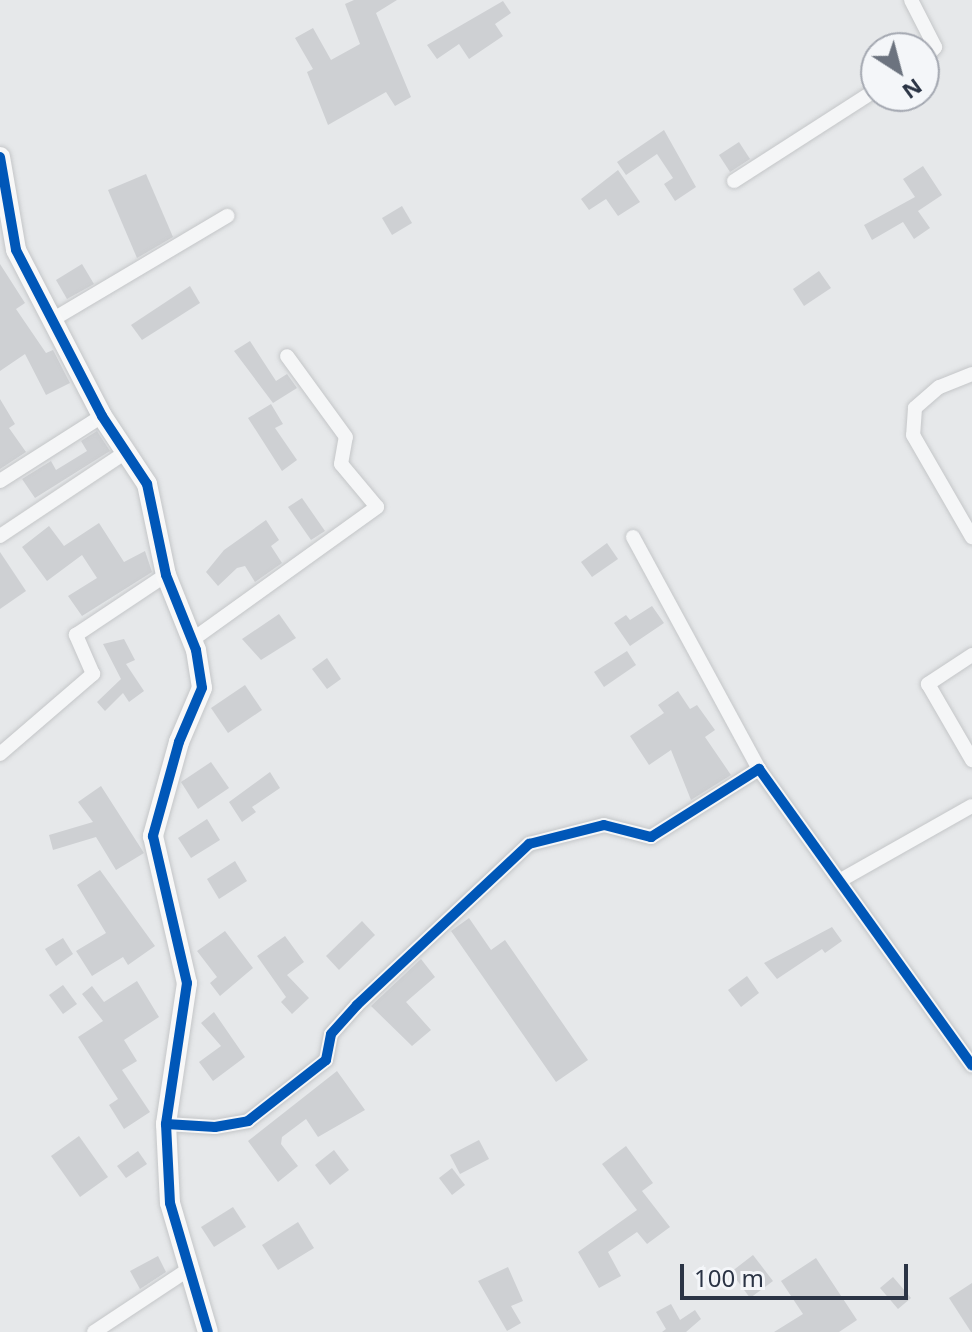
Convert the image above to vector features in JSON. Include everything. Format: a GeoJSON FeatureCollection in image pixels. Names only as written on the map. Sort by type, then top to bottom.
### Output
{"type":"FeatureCollection","features":[{"type":"Feature","properties":{"kind":"street"},"geometry":{"type":"LineString","coordinates":[[911,0],[927,32]]}},
{"type":"Feature","properties":{"kind":"street"},"geometry":{"type":"LineString","coordinates":[[734,181],[860,100]]}},
{"type":"Feature","properties":{"kind":"street"},"geometry":{"type":"LineString","coordinates":[[0,157],[16,250],[102,416],[147,484],[166,575],[192,640],[202,688],[179,742],[153,836],[187,983],[166,1124],[170,1203],[186,1271],[208,1332]]}},
{"type":"Feature","properties":{"kind":"street"},"geometry":{"type":"LineString","coordinates":[[52,320],[227,216]]}},
{"type":"Feature","properties":{"kind":"street"},"geometry":{"type":"LineString","coordinates":[[192,640],[377,507],[341,464],[346,437],[287,356]]}},
{"type":"Feature","properties":{"kind":"street"},"geometry":{"type":"LineString","coordinates":[[972,374],[939,387],[915,408],[913,435],[972,537]]}},
{"type":"Feature","properties":{"kind":"street"},"geometry":{"type":"LineString","coordinates":[[0,481],[102,416]]}},
{"type":"Feature","properties":{"kind":"street"},"geometry":{"type":"LineString","coordinates":[[0,536],[126,452]]}},
{"type":"Feature","properties":{"kind":"street"},"geometry":{"type":"LineString","coordinates":[[633,537],[759,769],[972,1065]]}},
{"type":"Feature","properties":{"kind":"street"},"geometry":{"type":"LineString","coordinates":[[0,754],[93,674],[76,635],[166,575]]}},
{"type":"Feature","properties":{"kind":"street"},"geometry":{"type":"LineString","coordinates":[[972,655],[928,684],[972,760]]}},
{"type":"Feature","properties":{"kind":"street"},"geometry":{"type":"LineString","coordinates":[[166,1124],[215,1127],[248,1121],[326,1060],[331,1034],[357,1005],[529,844],[604,825],[651,837],[759,769]]}},
{"type":"Feature","properties":{"kind":"street"},"geometry":{"type":"LineString","coordinates":[[841,880],[972,806]]}},
{"type":"Feature","properties":{"kind":"street"},"geometry":{"type":"LineString","coordinates":[[94,1332],[186,1271]]}},
{"type":"Feature","properties":{"kind":"building"},"geometry":{"type":"Polygon","coordinates":[[[354,0],[397,0],[376,13],[411,97],[395,106],[386,92],[328,125],[307,72],[313,69],[295,38],[313,28],[331,60],[360,44],[345,4],[354,0]]]}},
{"type":"Feature","properties":{"kind":"building"},"geometry":{"type":"Polygon","coordinates":[[[503,1],[511,13],[495,24],[503,36],[469,59],[459,44],[437,59],[427,45],[503,1]]]}},
{"type":"Feature","properties":{"kind":"building"},"geometry":{"type":"Polygon","coordinates":[[[664,130],[696,187],[675,201],[664,184],[673,178],[657,154],[626,175],[617,162],[664,130]]]}},
{"type":"Feature","properties":{"kind":"building"},"geometry":{"type":"Polygon","coordinates":[[[739,142],[750,159],[730,172],[719,155],[739,142]]]}},
{"type":"Feature","properties":{"kind":"building"},"geometry":{"type":"Polygon","coordinates":[[[923,166],[942,195],[918,211],[930,228],[914,239],[903,222],[872,240],[864,225],[915,197],[903,179],[923,166]]]}},
{"type":"Feature","properties":{"kind":"building"},"geometry":{"type":"Polygon","coordinates":[[[618,170],[640,202],[618,216],[606,199],[589,210],[581,199],[618,170]]]}},
{"type":"Feature","properties":{"kind":"building"},"geometry":{"type":"Polygon","coordinates":[[[146,174],[173,237],[137,258],[108,190],[146,174]]]}},
{"type":"Feature","properties":{"kind":"building"},"geometry":{"type":"Polygon","coordinates":[[[402,206],[412,223],[392,235],[382,218],[402,206]]]}},
{"type":"Feature","properties":{"kind":"building"},"geometry":{"type":"Polygon","coordinates":[[[0,264],[25,303],[16,309],[46,353],[53,350],[70,383],[46,395],[25,354],[0,371],[0,264]]]}},
{"type":"Feature","properties":{"kind":"building"},"geometry":{"type":"Polygon","coordinates":[[[82,264],[94,284],[67,299],[56,280],[82,264]]]}},
{"type":"Feature","properties":{"kind":"building"},"geometry":{"type":"Polygon","coordinates":[[[819,271],[831,288],[804,306],[793,289],[819,271]]]}},
{"type":"Feature","properties":{"kind":"building"},"geometry":{"type":"Polygon","coordinates":[[[190,286],[200,303],[142,340],[131,325],[190,286]]]}},
{"type":"Feature","properties":{"kind":"building"},"geometry":{"type":"Polygon","coordinates":[[[250,341],[276,381],[287,374],[297,388],[273,403],[234,351],[250,341]]]}},
{"type":"Feature","properties":{"kind":"building"},"geometry":{"type":"Polygon","coordinates":[[[0,399],[15,424],[9,428],[26,452],[0,469],[0,399]]]}},
{"type":"Feature","properties":{"kind":"building"},"geometry":{"type":"Polygon","coordinates":[[[271,404],[283,424],[275,428],[297,460],[282,471],[248,418],[271,404]]]}},
{"type":"Feature","properties":{"kind":"building"},"geometry":{"type":"Polygon","coordinates":[[[97,431],[110,451],[35,498],[22,479],[51,461],[56,470],[87,451],[81,441],[97,431]]]}},
{"type":"Feature","properties":{"kind":"building"},"geometry":{"type":"Polygon","coordinates":[[[302,498],[325,531],[311,540],[288,507],[302,498]]]}},
{"type":"Feature","properties":{"kind":"building"},"geometry":{"type":"Polygon","coordinates":[[[266,520],[279,540],[271,546],[282,563],[255,582],[245,566],[237,568],[218,586],[206,572],[224,550],[266,520]]]}},
{"type":"Feature","properties":{"kind":"building"},"geometry":{"type":"Polygon","coordinates":[[[99,523],[124,562],[145,551],[152,572],[82,616],[68,596],[97,578],[82,555],[47,581],[22,547],[49,526],[64,546],[99,523]]]}},
{"type":"Feature","properties":{"kind":"building"},"geometry":{"type":"Polygon","coordinates":[[[607,543],[618,559],[592,577],[581,562],[607,543]]]}},
{"type":"Feature","properties":{"kind":"building"},"geometry":{"type":"Polygon","coordinates":[[[0,552],[26,591],[0,609],[0,552]]]}},
{"type":"Feature","properties":{"kind":"building"},"geometry":{"type":"Polygon","coordinates":[[[652,606],[664,623],[630,646],[614,623],[626,615],[630,620],[652,606]]]}},
{"type":"Feature","properties":{"kind":"building"},"geometry":{"type":"Polygon","coordinates":[[[279,614],[296,638],[261,660],[242,639],[279,614]]]}},
{"type":"Feature","properties":{"kind":"building"},"geometry":{"type":"Polygon","coordinates":[[[124,639],[135,660],[126,664],[144,691],[129,702],[123,693],[105,711],[97,702],[121,679],[103,644],[124,639]]]}},
{"type":"Feature","properties":{"kind":"building"},"geometry":{"type":"Polygon","coordinates":[[[627,651],[636,665],[604,687],[594,672],[627,651]]]}},
{"type":"Feature","properties":{"kind":"building"},"geometry":{"type":"Polygon","coordinates":[[[327,658],[341,679],[327,689],[312,669],[327,658]]]}},
{"type":"Feature","properties":{"kind":"building"},"geometry":{"type":"Polygon","coordinates":[[[245,685],[262,710],[228,733],[211,708],[245,685]]]}},
{"type":"Feature","properties":{"kind":"building"},"geometry":{"type":"Polygon","coordinates":[[[678,691],[690,709],[697,705],[715,730],[705,737],[731,775],[691,800],[671,750],[649,765],[630,736],[664,713],[658,705],[678,691]]]}},
{"type":"Feature","properties":{"kind":"building"},"geometry":{"type":"Polygon","coordinates":[[[211,762],[229,788],[198,809],[181,782],[211,762]]]}},
{"type":"Feature","properties":{"kind":"building"},"geometry":{"type":"Polygon","coordinates":[[[270,772],[280,788],[252,807],[256,812],[242,822],[229,802],[270,772]]]}},
{"type":"Feature","properties":{"kind":"building"},"geometry":{"type":"Polygon","coordinates":[[[101,786],[144,853],[116,870],[96,837],[53,850],[49,835],[93,822],[78,802],[101,786]]]}},
{"type":"Feature","properties":{"kind":"building"},"geometry":{"type":"Polygon","coordinates":[[[207,819],[220,840],[191,858],[178,838],[207,819]]]}},
{"type":"Feature","properties":{"kind":"building"},"geometry":{"type":"Polygon","coordinates":[[[235,861],[247,881],[219,899],[207,879],[235,861]]]}},
{"type":"Feature","properties":{"kind":"building"},"geometry":{"type":"Polygon","coordinates":[[[100,870],[155,946],[128,965],[123,957],[92,976],[76,951],[106,933],[77,885],[100,870]]]}},
{"type":"Feature","properties":{"kind":"building"},"geometry":{"type":"Polygon","coordinates":[[[469,918],[491,950],[505,940],[588,1060],[556,1082],[451,931],[469,918]]]}},
{"type":"Feature","properties":{"kind":"building"},"geometry":{"type":"Polygon","coordinates":[[[362,921],[375,935],[339,970],[326,956],[362,921]]]}},
{"type":"Feature","properties":{"kind":"building"},"geometry":{"type":"Polygon","coordinates":[[[832,927],[842,941],[825,953],[822,949],[777,979],[764,963],[832,927]]]}},
{"type":"Feature","properties":{"kind":"building"},"geometry":{"type":"Polygon","coordinates":[[[225,931],[253,968],[220,996],[210,983],[217,977],[197,951],[225,931]]]}},
{"type":"Feature","properties":{"kind":"building"},"geometry":{"type":"Polygon","coordinates":[[[285,936],[304,962],[287,975],[309,998],[292,1014],[281,1002],[286,997],[257,956],[285,936]]]}},
{"type":"Feature","properties":{"kind":"building"},"geometry":{"type":"Polygon","coordinates":[[[63,938],[73,954],[56,966],[45,949],[63,938]]]}},
{"type":"Feature","properties":{"kind":"building"},"geometry":{"type":"Polygon","coordinates":[[[421,959],[435,977],[406,1002],[431,1030],[412,1046],[371,1006],[421,959]]]}},
{"type":"Feature","properties":{"kind":"building"},"geometry":{"type":"Polygon","coordinates":[[[747,976],[759,993],[741,1007],[728,990],[747,976]]]}},
{"type":"Feature","properties":{"kind":"building"},"geometry":{"type":"Polygon","coordinates":[[[137,981],[159,1017],[124,1040],[137,1061],[122,1070],[150,1112],[124,1129],[109,1105],[118,1099],[78,1037],[103,1021],[82,994],[92,986],[104,1002],[137,981]]]}},
{"type":"Feature","properties":{"kind":"building"},"geometry":{"type":"Polygon","coordinates":[[[63,985],[77,1004],[63,1014],[49,995],[63,985]]]}},
{"type":"Feature","properties":{"kind":"building"},"geometry":{"type":"Polygon","coordinates":[[[214,1012],[245,1057],[213,1081],[199,1062],[221,1046],[201,1023],[214,1012]]]}},
{"type":"Feature","properties":{"kind":"building"},"geometry":{"type":"Polygon","coordinates":[[[337,1071],[365,1110],[318,1137],[306,1119],[282,1137],[281,1144],[298,1166],[278,1182],[248,1141],[337,1071]]]}},
{"type":"Feature","properties":{"kind":"building"},"geometry":{"type":"Polygon","coordinates":[[[79,1136],[108,1177],[80,1197],[51,1156],[79,1136]]]}},
{"type":"Feature","properties":{"kind":"building"},"geometry":{"type":"Polygon","coordinates":[[[479,1140],[489,1159],[460,1174],[450,1155],[479,1140]]]}},
{"type":"Feature","properties":{"kind":"building"},"geometry":{"type":"Polygon","coordinates":[[[626,1146],[653,1183],[642,1191],[670,1227],[647,1244],[637,1232],[608,1252],[621,1276],[599,1288],[578,1252],[637,1210],[602,1164],[626,1146]]]}},
{"type":"Feature","properties":{"kind":"building"},"geometry":{"type":"Polygon","coordinates":[[[334,1150],[349,1170],[330,1185],[315,1165],[334,1150]]]}},
{"type":"Feature","properties":{"kind":"building"},"geometry":{"type":"Polygon","coordinates":[[[138,1151],[147,1164],[126,1178],[117,1166],[138,1151]]]}},
{"type":"Feature","properties":{"kind":"building"},"geometry":{"type":"Polygon","coordinates":[[[452,1168],[465,1185],[452,1195],[439,1178],[452,1168]]]}},
{"type":"Feature","properties":{"kind":"building"},"geometry":{"type":"Polygon","coordinates":[[[233,1207],[246,1227],[214,1247],[201,1227],[233,1207]]]}},
{"type":"Feature","properties":{"kind":"building"},"geometry":{"type":"Polygon","coordinates":[[[298,1222],[314,1248],[278,1270],[262,1245],[298,1222]]]}},
{"type":"Feature","properties":{"kind":"building"},"geometry":{"type":"Polygon","coordinates":[[[753,1255],[773,1281],[750,1298],[731,1272],[753,1255]]]}},
{"type":"Feature","properties":{"kind":"building"},"geometry":{"type":"Polygon","coordinates":[[[158,1256],[166,1272],[140,1289],[130,1271],[158,1256]]]}},
{"type":"Feature","properties":{"kind":"building"},"geometry":{"type":"Polygon","coordinates":[[[816,1258],[857,1320],[839,1332],[774,1332],[803,1314],[781,1281],[816,1258]]]}},
{"type":"Feature","properties":{"kind":"building"},"geometry":{"type":"Polygon","coordinates":[[[508,1267],[523,1301],[511,1306],[521,1323],[507,1331],[478,1281],[508,1267]]]}},
{"type":"Feature","properties":{"kind":"building"},"geometry":{"type":"Polygon","coordinates":[[[893,1277],[911,1298],[898,1309],[880,1288],[893,1277]]]}},
{"type":"Feature","properties":{"kind":"building"},"geometry":{"type":"Polygon","coordinates":[[[972,1283],[972,1332],[971,1332],[949,1298],[972,1283]]]}},
{"type":"Feature","properties":{"kind":"building"},"geometry":{"type":"Polygon","coordinates":[[[671,1304],[680,1320],[695,1310],[701,1319],[686,1332],[662,1332],[666,1329],[656,1312],[671,1304]]]}},
{"type":"Feature","properties":{"kind":"cycle path"},"geometry":{"type":"LineString","coordinates":[[0,157],[16,250],[102,416],[147,484],[166,575],[196,650],[202,688],[179,742],[153,836],[187,983],[166,1124],[170,1203],[208,1332]]}},
{"type":"Feature","properties":{"kind":"cycle path"},"geometry":{"type":"LineString","coordinates":[[166,1124],[215,1127],[248,1121],[326,1060],[331,1034],[357,1005],[529,844],[604,825],[651,837],[759,769],[972,1065]]}}]}
